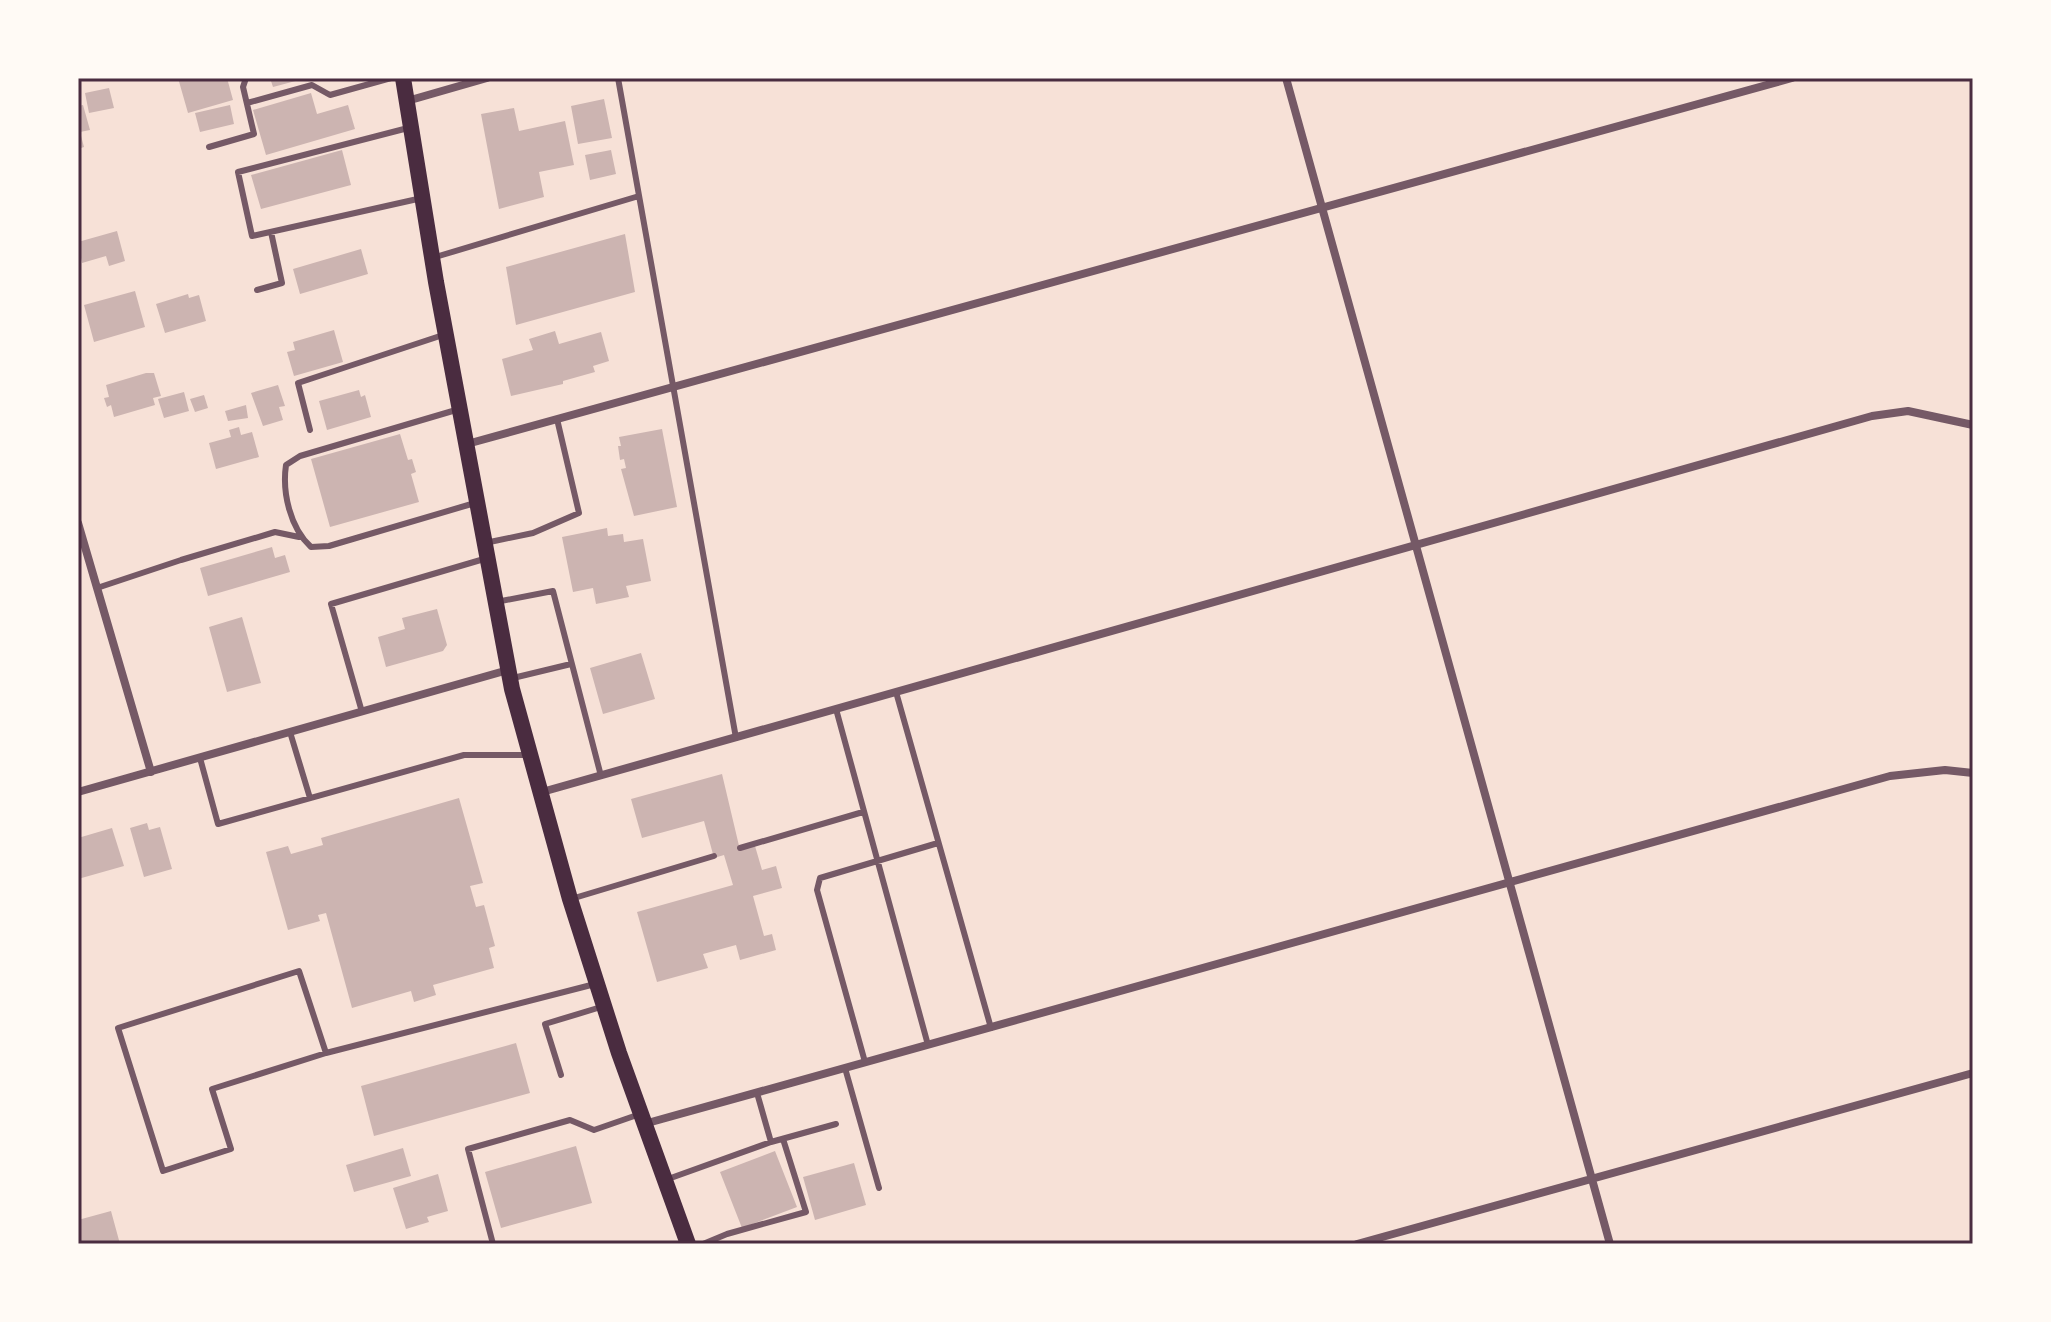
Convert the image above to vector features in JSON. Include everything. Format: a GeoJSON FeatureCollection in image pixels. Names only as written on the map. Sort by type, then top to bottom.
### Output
{"type":"FeatureCollection","features":[{"type":"Feature","properties":{"kind":"main road"},"geometry":{"type":"LineString","coordinates":[[403,78],[432,258],[509,674],[570,899],[642,1119],[688,1244]]}},
{"type":"Feature","properties":{"kind":"street"},"geometry":{"type":"LineString","coordinates":[[407,101],[487,78]]}},
{"type":"Feature","properties":{"kind":"street"},"geometry":{"type":"LineString","coordinates":[[1286,78],[1610,1244]]}},
{"type":"Feature","properties":{"kind":"street"},"geometry":{"type":"LineString","coordinates":[[466,444],[1792,78]]}},
{"type":"Feature","properties":{"kind":"street"},"geometry":{"type":"LineString","coordinates":[[542,792],[1872,416],[1908,411],[1973,425]]}},
{"type":"Feature","properties":{"kind":"street"},"geometry":{"type":"LineString","coordinates":[[78,523],[151,772]]}},
{"type":"Feature","properties":{"kind":"street"},"geometry":{"type":"LineString","coordinates":[[78,792],[509,674]]}},
{"type":"Feature","properties":{"kind":"street"},"geometry":{"type":"LineString","coordinates":[[642,1119],[757,1093],[1890,776],[1945,770],[1973,773]]}},
{"type":"Feature","properties":{"kind":"street"},"geometry":{"type":"LineString","coordinates":[[1357,1244],[1973,1073]]}},
{"type":"Feature","properties":{"kind":"lane"},"geometry":{"type":"LineString","coordinates":[[209,147],[254,134],[243,87],[246,78]]}},
{"type":"Feature","properties":{"kind":"lane"},"geometry":{"type":"LineString","coordinates":[[247,103],[312,85],[330,95],[391,78]]}},
{"type":"Feature","properties":{"kind":"lane"},"geometry":{"type":"LineString","coordinates":[[618,78],[736,738]]}},
{"type":"Feature","properties":{"kind":"lane"},"geometry":{"type":"LineString","coordinates":[[411,127],[238,172],[252,236],[422,198]]}},
{"type":"Feature","properties":{"kind":"lane"},"geometry":{"type":"LineString","coordinates":[[432,258],[639,196]]}},
{"type":"Feature","properties":{"kind":"lane"},"geometry":{"type":"LineString","coordinates":[[257,290],[282,283],[271,232]]}},
{"type":"Feature","properties":{"kind":"lane"},"geometry":{"type":"LineString","coordinates":[[310,430],[298,383],[446,334]]}},
{"type":"Feature","properties":{"kind":"lane"},"geometry":{"type":"LineString","coordinates":[[299,537],[283,486],[286,465],[300,456],[460,409]]}},
{"type":"Feature","properties":{"kind":"lane"},"geometry":{"type":"LineString","coordinates":[[362,712],[331,604],[533,533],[579,513],[557,419]]}},
{"type":"Feature","properties":{"kind":"lane"},"geometry":{"type":"LineString","coordinates":[[97,588],[275,532],[299,537],[311,547],[329,546],[477,502]]}},
{"type":"Feature","properties":{"kind":"lane"},"geometry":{"type":"LineString","coordinates":[[496,602],[553,591],[601,776]]}},
{"type":"Feature","properties":{"kind":"lane"},"geometry":{"type":"LineString","coordinates":[[509,674],[571,664]]}},
{"type":"Feature","properties":{"kind":"lane"},"geometry":{"type":"LineString","coordinates":[[896,692],[991,1028]]}},
{"type":"Feature","properties":{"kind":"lane"},"geometry":{"type":"LineString","coordinates":[[836,709],[928,1045]]}},
{"type":"Feature","properties":{"kind":"lane"},"geometry":{"type":"LineString","coordinates":[[290,732],[310,798]]}},
{"type":"Feature","properties":{"kind":"lane"},"geometry":{"type":"LineString","coordinates":[[200,758],[218,824],[464,755],[531,755]]}},
{"type":"Feature","properties":{"kind":"lane"},"geometry":{"type":"LineString","coordinates":[[740,848],[863,812]]}},
{"type":"Feature","properties":{"kind":"lane"},"geometry":{"type":"LineString","coordinates":[[865,1062],[817,890],[820,878],[938,843]]}},
{"type":"Feature","properties":{"kind":"lane"},"geometry":{"type":"LineString","coordinates":[[570,899],[714,856]]}},
{"type":"Feature","properties":{"kind":"lane"},"geometry":{"type":"LineString","coordinates":[[326,1053],[299,971],[118,1028],[163,1171],[231,1149],[212,1089],[326,1053],[598,984]]}},
{"type":"Feature","properties":{"kind":"lane"},"geometry":{"type":"LineString","coordinates":[[561,1075],[545,1024],[605,1006]]}},
{"type":"Feature","properties":{"kind":"lane"},"geometry":{"type":"LineString","coordinates":[[845,1068],[879,1188]]}},
{"type":"Feature","properties":{"kind":"lane"},"geometry":{"type":"LineString","coordinates":[[757,1093],[771,1142]]}},
{"type":"Feature","properties":{"kind":"lane"},"geometry":{"type":"LineString","coordinates":[[493,1244],[468,1149],[570,1120],[594,1130],[642,1119]]}},
{"type":"Feature","properties":{"kind":"lane"},"geometry":{"type":"LineString","coordinates":[[664,1180],[771,1142],[836,1124]]}},
{"type":"Feature","properties":{"kind":"lane"},"geometry":{"type":"LineString","coordinates":[[703,1244],[727,1234],[806,1212],[783,1139]]}},
{"type":"Feature","properties":{"kind":"building"},"geometry":{"type":"Polygon","coordinates":[[[178,78],[227,78],[233,100],[188,113],[178,78]]]}},
{"type":"Feature","properties":{"kind":"building"},"geometry":{"type":"Polygon","coordinates":[[[270,78],[303,78],[303,79],[273,87],[270,78]]]}},
{"type":"Feature","properties":{"kind":"building"},"geometry":{"type":"Polygon","coordinates":[[[109,88],[114,108],[89,113],[85,93],[109,88]]]}},
{"type":"Feature","properties":{"kind":"building"},"geometry":{"type":"Polygon","coordinates":[[[311,93],[317,114],[348,105],[355,129],[266,155],[253,110],[311,93]]]}},
{"type":"Feature","properties":{"kind":"building"},"geometry":{"type":"Polygon","coordinates":[[[604,99],[612,138],[578,144],[571,106],[604,99]]]}},
{"type":"Feature","properties":{"kind":"building"},"geometry":{"type":"Polygon","coordinates":[[[83,105],[90,130],[80,132],[84,147],[78,149],[78,106],[83,105]]]}},
{"type":"Feature","properties":{"kind":"building"},"geometry":{"type":"Polygon","coordinates":[[[230,105],[234,124],[200,132],[195,113],[230,105]]]}},
{"type":"Feature","properties":{"kind":"building"},"geometry":{"type":"Polygon","coordinates":[[[514,108],[519,131],[565,121],[574,165],[539,172],[544,197],[499,209],[481,114],[514,108]]]}},
{"type":"Feature","properties":{"kind":"building"},"geometry":{"type":"Polygon","coordinates":[[[342,150],[351,185],[261,209],[251,175],[342,150]]]}},
{"type":"Feature","properties":{"kind":"building"},"geometry":{"type":"Polygon","coordinates":[[[611,150],[616,174],[590,180],[585,155],[611,150]]]}},
{"type":"Feature","properties":{"kind":"building"},"geometry":{"type":"Polygon","coordinates":[[[117,231],[125,261],[109,266],[106,256],[82,263],[78,242],[117,231]]]}},
{"type":"Feature","properties":{"kind":"building"},"geometry":{"type":"Polygon","coordinates":[[[625,234],[635,292],[516,325],[506,267],[625,234]]]}},
{"type":"Feature","properties":{"kind":"building"},"geometry":{"type":"Polygon","coordinates":[[[361,249],[368,274],[300,294],[293,269],[361,249]]]}},
{"type":"Feature","properties":{"kind":"building"},"geometry":{"type":"Polygon","coordinates":[[[135,291],[145,327],[94,342],[84,305],[135,291]]]}},
{"type":"Feature","properties":{"kind":"building"},"geometry":{"type":"Polygon","coordinates":[[[188,294],[189,298],[199,295],[206,321],[165,333],[156,304],[188,294]]]}},
{"type":"Feature","properties":{"kind":"building"},"geometry":{"type":"Polygon","coordinates":[[[334,330],[343,362],[294,376],[287,352],[295,350],[293,342],[334,330]]]}},
{"type":"Feature","properties":{"kind":"building"},"geometry":{"type":"Polygon","coordinates":[[[555,331],[559,344],[601,332],[609,361],[593,366],[595,372],[563,381],[563,384],[511,396],[502,359],[533,350],[529,339],[555,331]]]}},
{"type":"Feature","properties":{"kind":"building"},"geometry":{"type":"Polygon","coordinates":[[[154,373],[161,396],[153,398],[155,405],[114,417],[111,405],[107,407],[104,398],[109,397],[106,385],[154,373]]]}},
{"type":"Feature","properties":{"kind":"building"},"geometry":{"type":"Polygon","coordinates":[[[278,385],[285,406],[279,407],[283,420],[263,426],[251,393],[278,385]]]}},
{"type":"Feature","properties":{"kind":"building"},"geometry":{"type":"Polygon","coordinates":[[[359,390],[361,397],[365,395],[371,417],[327,430],[319,401],[359,390]]]}},
{"type":"Feature","properties":{"kind":"building"},"geometry":{"type":"Polygon","coordinates":[[[184,392],[189,411],[164,418],[158,399],[184,392]]]}},
{"type":"Feature","properties":{"kind":"building"},"geometry":{"type":"Polygon","coordinates":[[[204,395],[208,408],[195,412],[190,399],[204,395]]]}},
{"type":"Feature","properties":{"kind":"building"},"geometry":{"type":"Polygon","coordinates":[[[246,405],[248,418],[228,421],[225,411],[246,405]]]}},
{"type":"Feature","properties":{"kind":"building"},"geometry":{"type":"Polygon","coordinates":[[[239,427],[241,435],[252,432],[259,457],[216,469],[209,443],[231,437],[229,430],[239,427]]]}},
{"type":"Feature","properties":{"kind":"building"},"geometry":{"type":"Polygon","coordinates":[[[662,429],[677,507],[634,516],[621,469],[626,468],[624,459],[620,460],[619,437],[662,429]]]}},
{"type":"Feature","properties":{"kind":"building"},"geometry":{"type":"Polygon","coordinates":[[[400,434],[408,460],[412,459],[416,472],[411,474],[419,502],[330,527],[311,459],[400,434]]]}},
{"type":"Feature","properties":{"kind":"building"},"geometry":{"type":"Polygon","coordinates":[[[607,528],[608,536],[623,534],[624,542],[643,539],[651,581],[626,586],[629,597],[596,604],[593,588],[573,592],[562,537],[607,528]]]}},
{"type":"Feature","properties":{"kind":"building"},"geometry":{"type":"Polygon","coordinates":[[[272,547],[275,558],[285,555],[290,572],[208,596],[200,568],[272,547]]]}},
{"type":"Feature","properties":{"kind":"building"},"geometry":{"type":"Polygon","coordinates":[[[437,609],[447,645],[443,651],[386,667],[378,637],[405,629],[402,618],[437,609]]]}},
{"type":"Feature","properties":{"kind":"building"},"geometry":{"type":"Polygon","coordinates":[[[242,617],[261,683],[227,692],[209,627],[242,617]]]}},
{"type":"Feature","properties":{"kind":"building"},"geometry":{"type":"Polygon","coordinates":[[[641,653],[655,699],[603,714],[590,668],[641,653]]]}},
{"type":"Feature","properties":{"kind":"building"},"geometry":{"type":"Polygon","coordinates":[[[722,774],[740,850],[755,846],[762,870],[776,866],[782,888],[753,896],[764,936],[772,934],[776,950],[740,960],[736,945],[703,954],[708,968],[657,982],[637,912],[733,885],[724,855],[714,858],[704,821],[642,838],[631,799],[722,774]]]}},
{"type":"Feature","properties":{"kind":"building"},"geometry":{"type":"Polygon","coordinates":[[[459,798],[483,883],[470,886],[476,907],[484,905],[495,946],[489,948],[494,968],[433,985],[436,995],[414,1002],[411,991],[352,1008],[326,913],[318,915],[320,921],[288,930],[266,852],[288,846],[291,854],[323,845],[321,838],[459,798]]]}},
{"type":"Feature","properties":{"kind":"building"},"geometry":{"type":"Polygon","coordinates":[[[147,823],[149,830],[160,827],[172,869],[144,877],[130,828],[147,823]]]}},
{"type":"Feature","properties":{"kind":"building"},"geometry":{"type":"Polygon","coordinates":[[[112,828],[124,866],[78,879],[78,838],[112,828]]]}},
{"type":"Feature","properties":{"kind":"building"},"geometry":{"type":"Polygon","coordinates":[[[516,1043],[530,1093],[374,1136],[361,1086],[516,1043]]]}},
{"type":"Feature","properties":{"kind":"building"},"geometry":{"type":"Polygon","coordinates":[[[576,1146],[592,1203],[501,1228],[485,1172],[576,1146]]]}},
{"type":"Feature","properties":{"kind":"building"},"geometry":{"type":"Polygon","coordinates":[[[403,1148],[411,1176],[354,1192],[346,1165],[403,1148]]]}},
{"type":"Feature","properties":{"kind":"building"},"geometry":{"type":"Polygon","coordinates":[[[775,1151],[797,1207],[742,1228],[720,1172],[775,1151]]]}},
{"type":"Feature","properties":{"kind":"building"},"geometry":{"type":"Polygon","coordinates":[[[854,1163],[866,1205],[815,1220],[803,1177],[854,1163]]]}},
{"type":"Feature","properties":{"kind":"building"},"geometry":{"type":"Polygon","coordinates":[[[438,1174],[448,1211],[427,1217],[429,1222],[406,1229],[393,1188],[438,1174]]]}},
{"type":"Feature","properties":{"kind":"building"},"geometry":{"type":"Polygon","coordinates":[[[111,1211],[120,1244],[78,1244],[78,1220],[111,1211]]]}}]}
